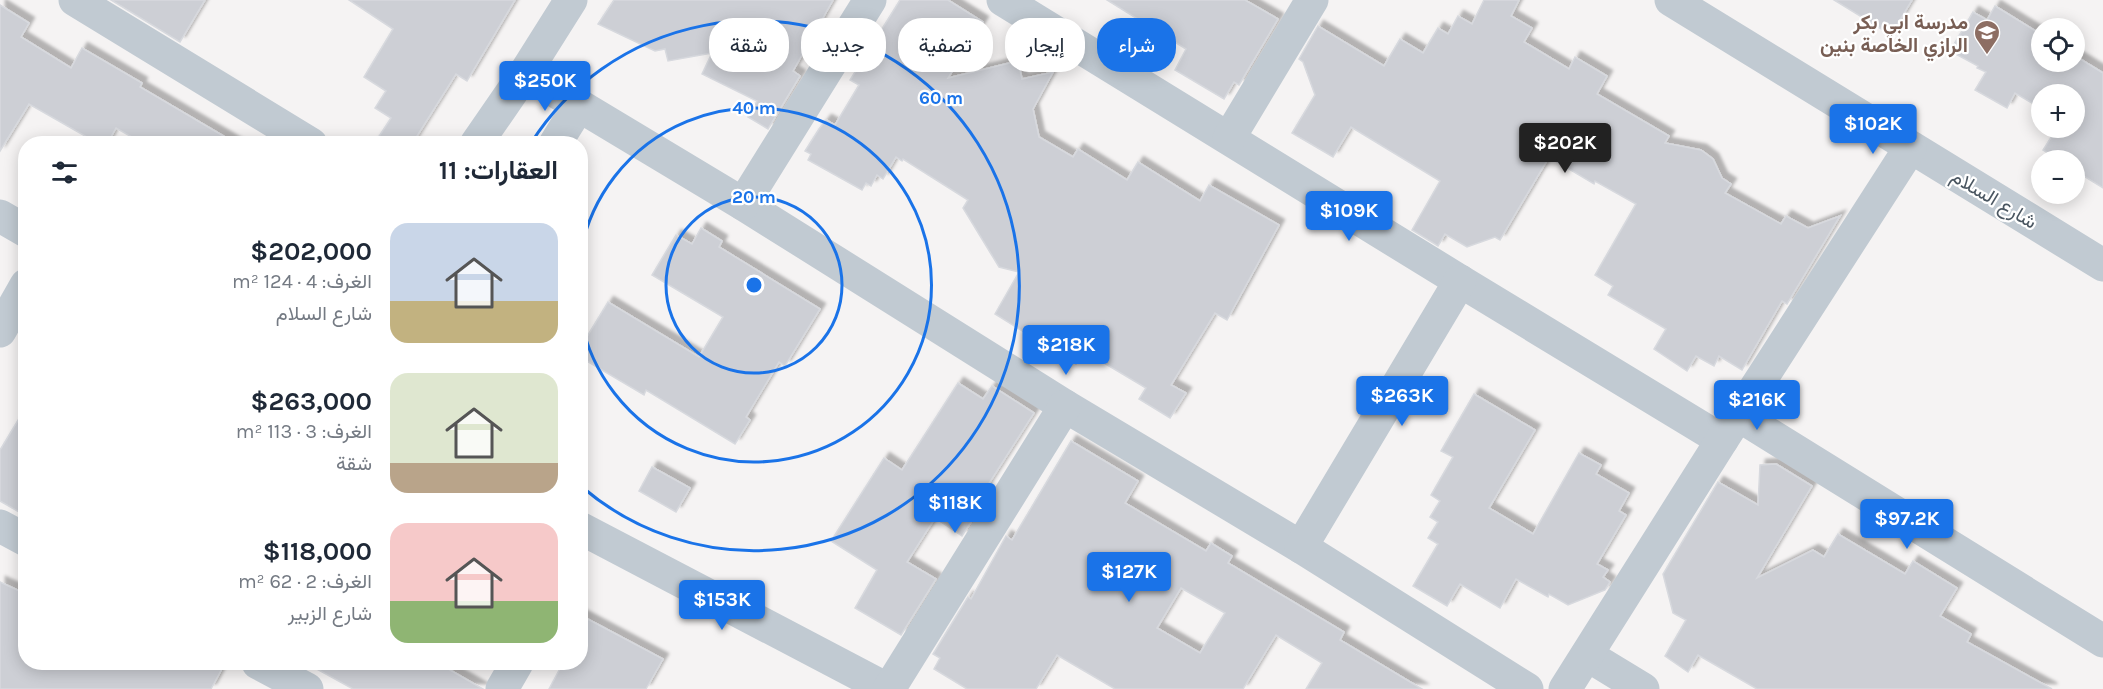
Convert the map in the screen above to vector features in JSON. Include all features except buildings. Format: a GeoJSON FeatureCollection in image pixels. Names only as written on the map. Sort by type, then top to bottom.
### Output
{"type":"FeatureCollection","features":[{"type":"Feature","properties":{"kind":"street"},"geometry":{"type":"LineString","coordinates":[[75,0],[299,136]]}},
{"type":"Feature","properties":{"kind":"street"},"geometry":{"type":"LineString","coordinates":[[482,136],[571,0]]}},
{"type":"Feature","properties":{"kind":"street"},"geometry":{"type":"LineString","coordinates":[[743,204],[870,0]]}},
{"type":"Feature","properties":{"kind":"street"},"geometry":{"type":"LineString","coordinates":[[1003,0],[1460,282],[1730,427],[2103,641]]}},
{"type":"Feature","properties":{"kind":"street"},"geometry":{"type":"LineString","coordinates":[[1228,138],[1312,0]]}},
{"type":"Feature","properties":{"kind":"street","name":"شارع السلام"},"geometry":{"type":"LineString","coordinates":[[1671,0],[2103,265]]}},
{"type":"Feature","properties":{"kind":"street"},"geometry":{"type":"LineString","coordinates":[[525,73],[578,107],[743,204],[1065,406],[1301,547],[1527,689]]}},
{"type":"Feature","properties":{"kind":"street"},"geometry":{"type":"LineString","coordinates":[[560,136],[578,107]]}},
{"type":"Feature","properties":{"kind":"street"},"geometry":{"type":"LineString","coordinates":[[1565,689],[1910,148]]}},
{"type":"Feature","properties":{"kind":"street"},"geometry":{"type":"LineString","coordinates":[[0,216],[18,226]]}},
{"type":"Feature","properties":{"kind":"street"},"geometry":{"type":"LineString","coordinates":[[1301,547],[1460,282]]}},
{"type":"Feature","properties":{"kind":"street"},"geometry":{"type":"LineString","coordinates":[[0,331],[18,299]]}},
{"type":"Feature","properties":{"kind":"street"},"geometry":{"type":"LineString","coordinates":[[588,540],[888,689],[1065,406]]}},
{"type":"Feature","properties":{"kind":"street"},"geometry":{"type":"LineString","coordinates":[[0,526],[18,536]]}},
{"type":"Feature","properties":{"kind":"street"},"geometry":{"type":"LineString","coordinates":[[1587,655],[1643,689]]}},
{"type":"Feature","properties":{"kind":"street"},"geometry":{"type":"LineString","coordinates":[[271,670],[307,689]]}},
{"type":"Feature","properties":{"kind":"street"},"geometry":{"type":"LineString","coordinates":[[502,689],[513,670]]}},
{"type":"Feature","properties":{"kind":"place","name":"مدرسة ابي بكر الرازي الخاصة بنين"},"geometry":{"type":"Point","coordinates":[1987,56]}}]}
